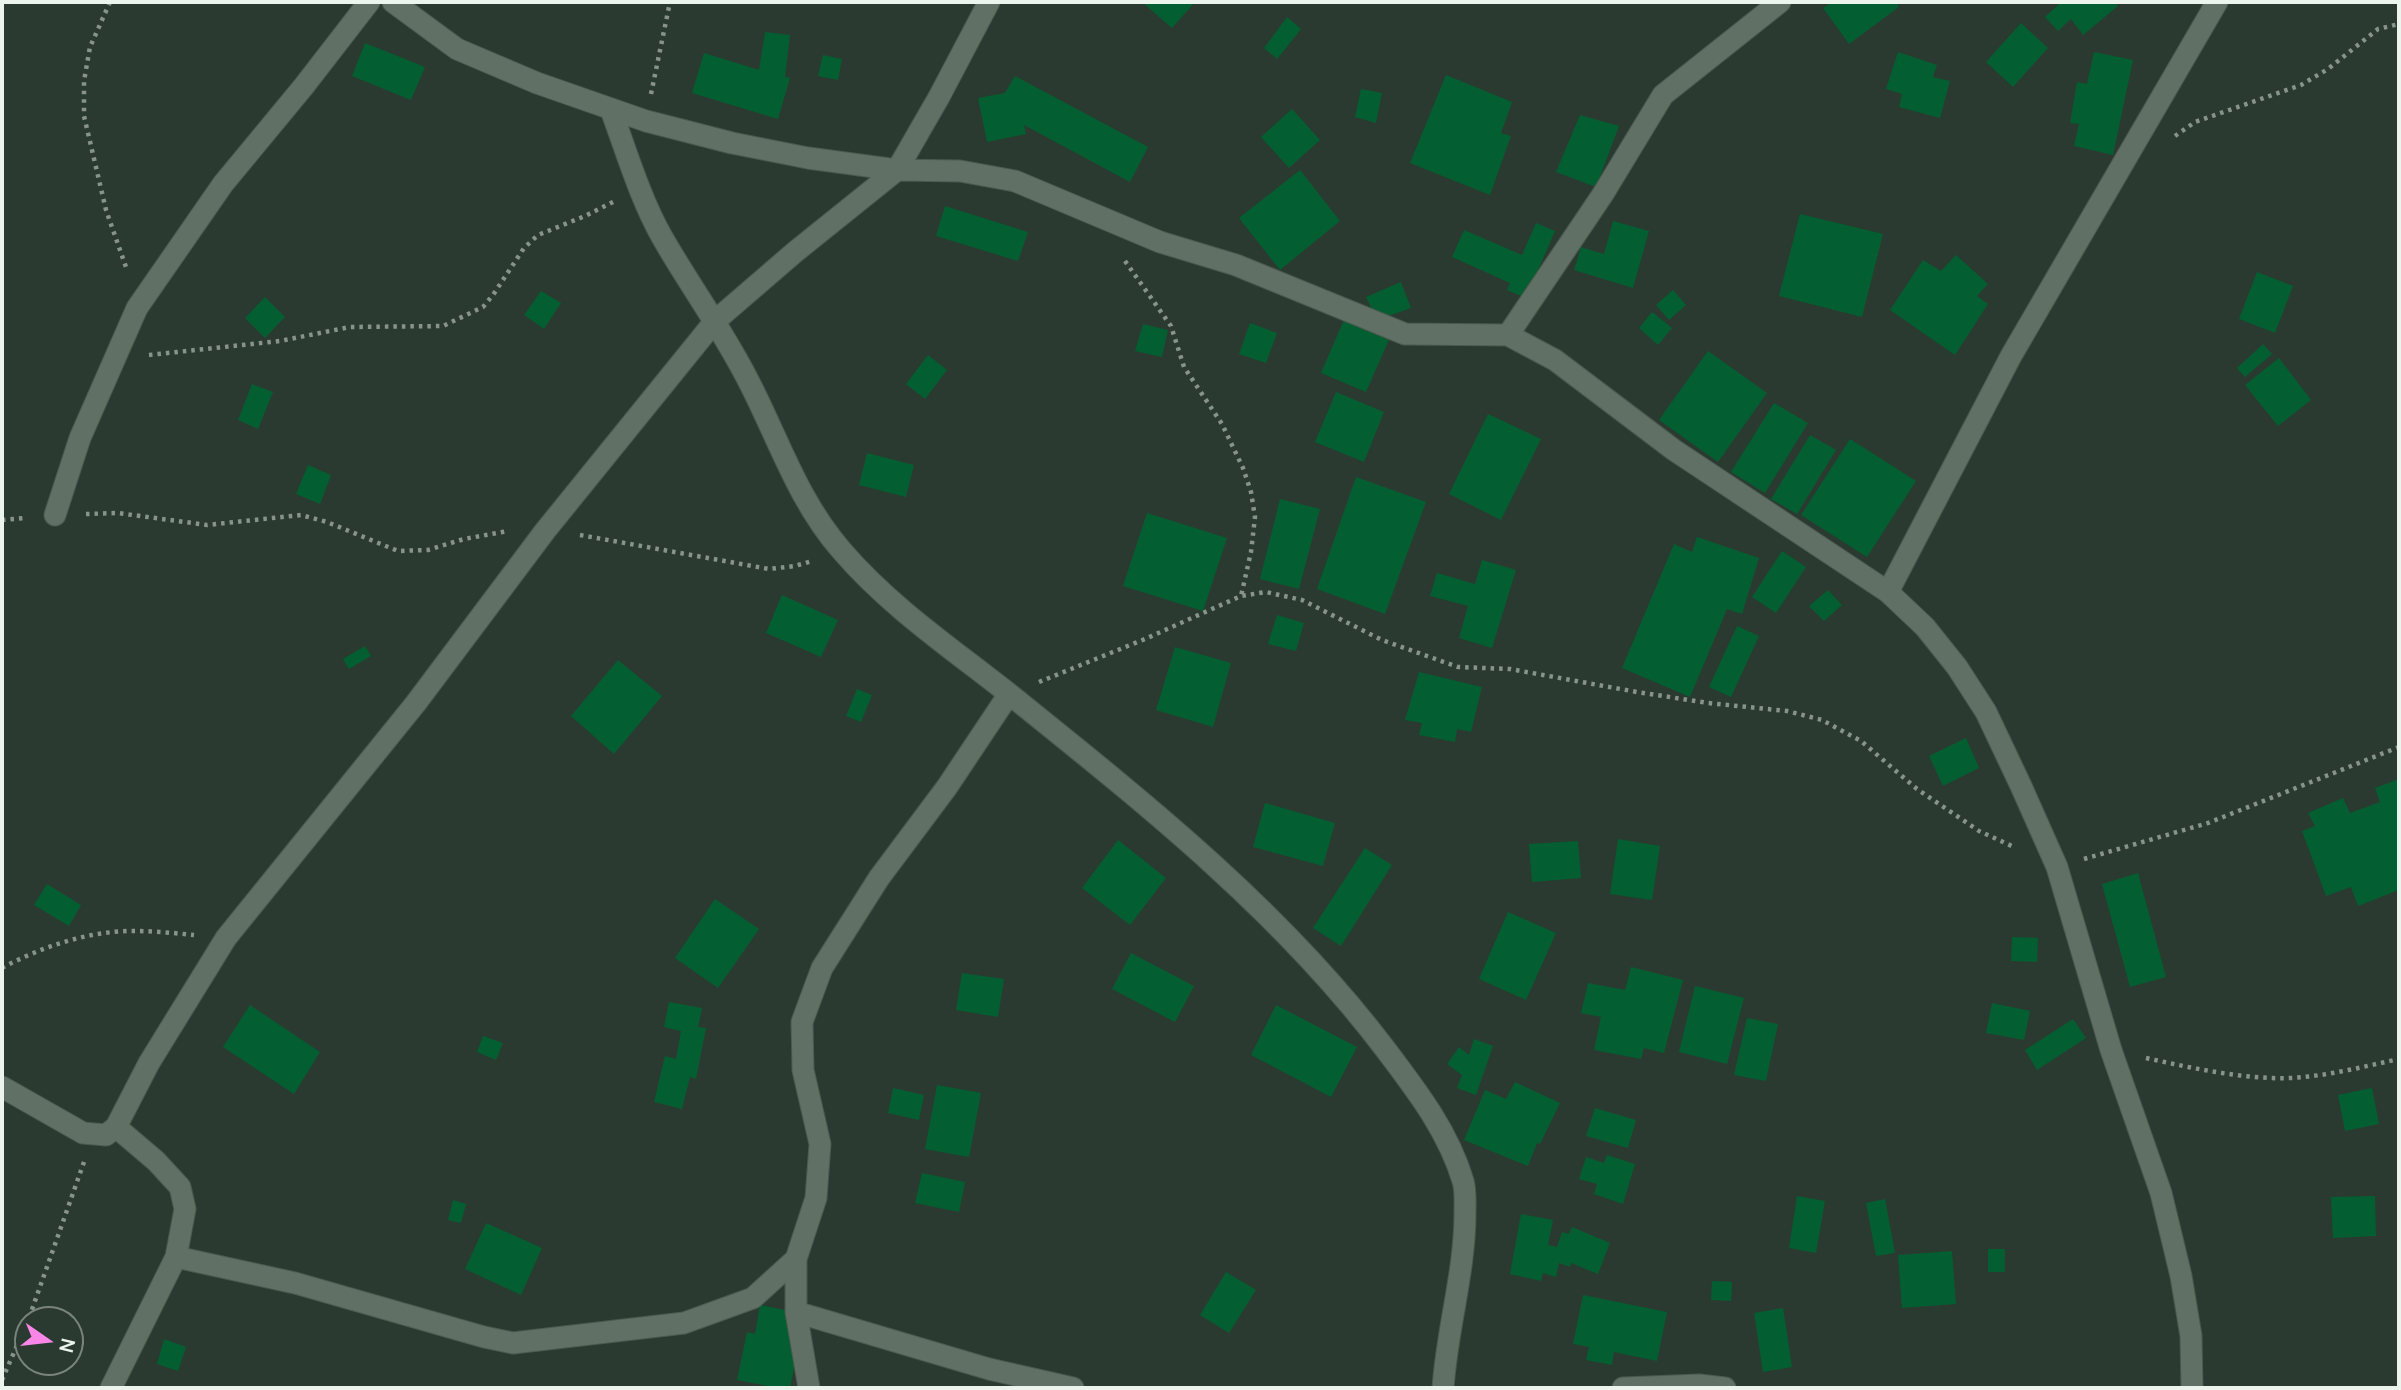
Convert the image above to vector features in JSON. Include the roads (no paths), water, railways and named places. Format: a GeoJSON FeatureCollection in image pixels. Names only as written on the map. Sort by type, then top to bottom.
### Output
{"type":"FeatureCollection","features":[{"type":"Feature","properties":{"kind":"street"},"geometry":{"type":"LineString","coordinates":[[55,515],[80,438],[137,308],[223,184],[369,2]]}},
{"type":"Feature","properties":{"kind":"street"},"geometry":{"type":"LineString","coordinates":[[393,2],[457,49],[537,83],[646,121],[808,159],[897,170],[960,171],[1015,181],[1160,242],[1236,265],[1405,334],[1508,335],[1555,360],[1674,450],[1888,592],[1925,627],[1957,667],[1986,712],[2057,867],[2111,1050],[2161,1193],[2181,1276],[2191,1336],[2192,1388]]}},
{"type":"Feature","properties":{"kind":"street"},"geometry":{"type":"LineString","coordinates":[[2,1087],[83,1133],[106,1135],[116,1127],[149,1063],[226,938],[416,703],[545,531],[715,321],[897,170],[989,2]]}},
{"type":"Feature","properties":{"kind":"street"},"geometry":{"type":"LineString","coordinates":[[1508,335],[1603,194],[1663,95],[1780,2]]}},
{"type":"Feature","properties":{"kind":"street"},"geometry":{"type":"LineString","coordinates":[[1888,592],[2011,356],[2217,2]]}},
{"type":"Feature","properties":{"kind":"street"},"geometry":{"type":"LineString","coordinates":[[611,110],[660,233],[715,321],[750,384],[801,495],[841,550],[906,615],[1009,694],[1179,832],[1288,936],[1364,1021],[1437,1119],[1465,1184],[1465,1247],[1445,1361],[1443,1388]]}},
{"type":"Feature","properties":{"kind":"street"},"geometry":{"type":"LineString","coordinates":[[809,1388],[796,1312],[796,1259],[816,1198],[820,1144],[803,1070],[802,1022],[822,968],[879,878],[947,787],[1009,694]]}},
{"type":"Feature","properties":{"kind":"street"},"geometry":{"type":"LineString","coordinates":[[111,1388],[176,1257],[185,1209],[180,1187],[156,1161],[116,1127]]}},
{"type":"Feature","properties":{"kind":"street"},"geometry":{"type":"LineString","coordinates":[[176,1257],[295,1283],[513,1343],[684,1323],[753,1298],[796,1259]]}},
{"type":"Feature","properties":{"kind":"street"},"geometry":{"type":"LineString","coordinates":[[796,1312],[989,1369],[1073,1388]]}},
{"type":"Feature","properties":{"kind":"street"},"geometry":{"type":"LineString","coordinates":[[1623,1388],[1699,1384],[1725,1388]]}}]}
